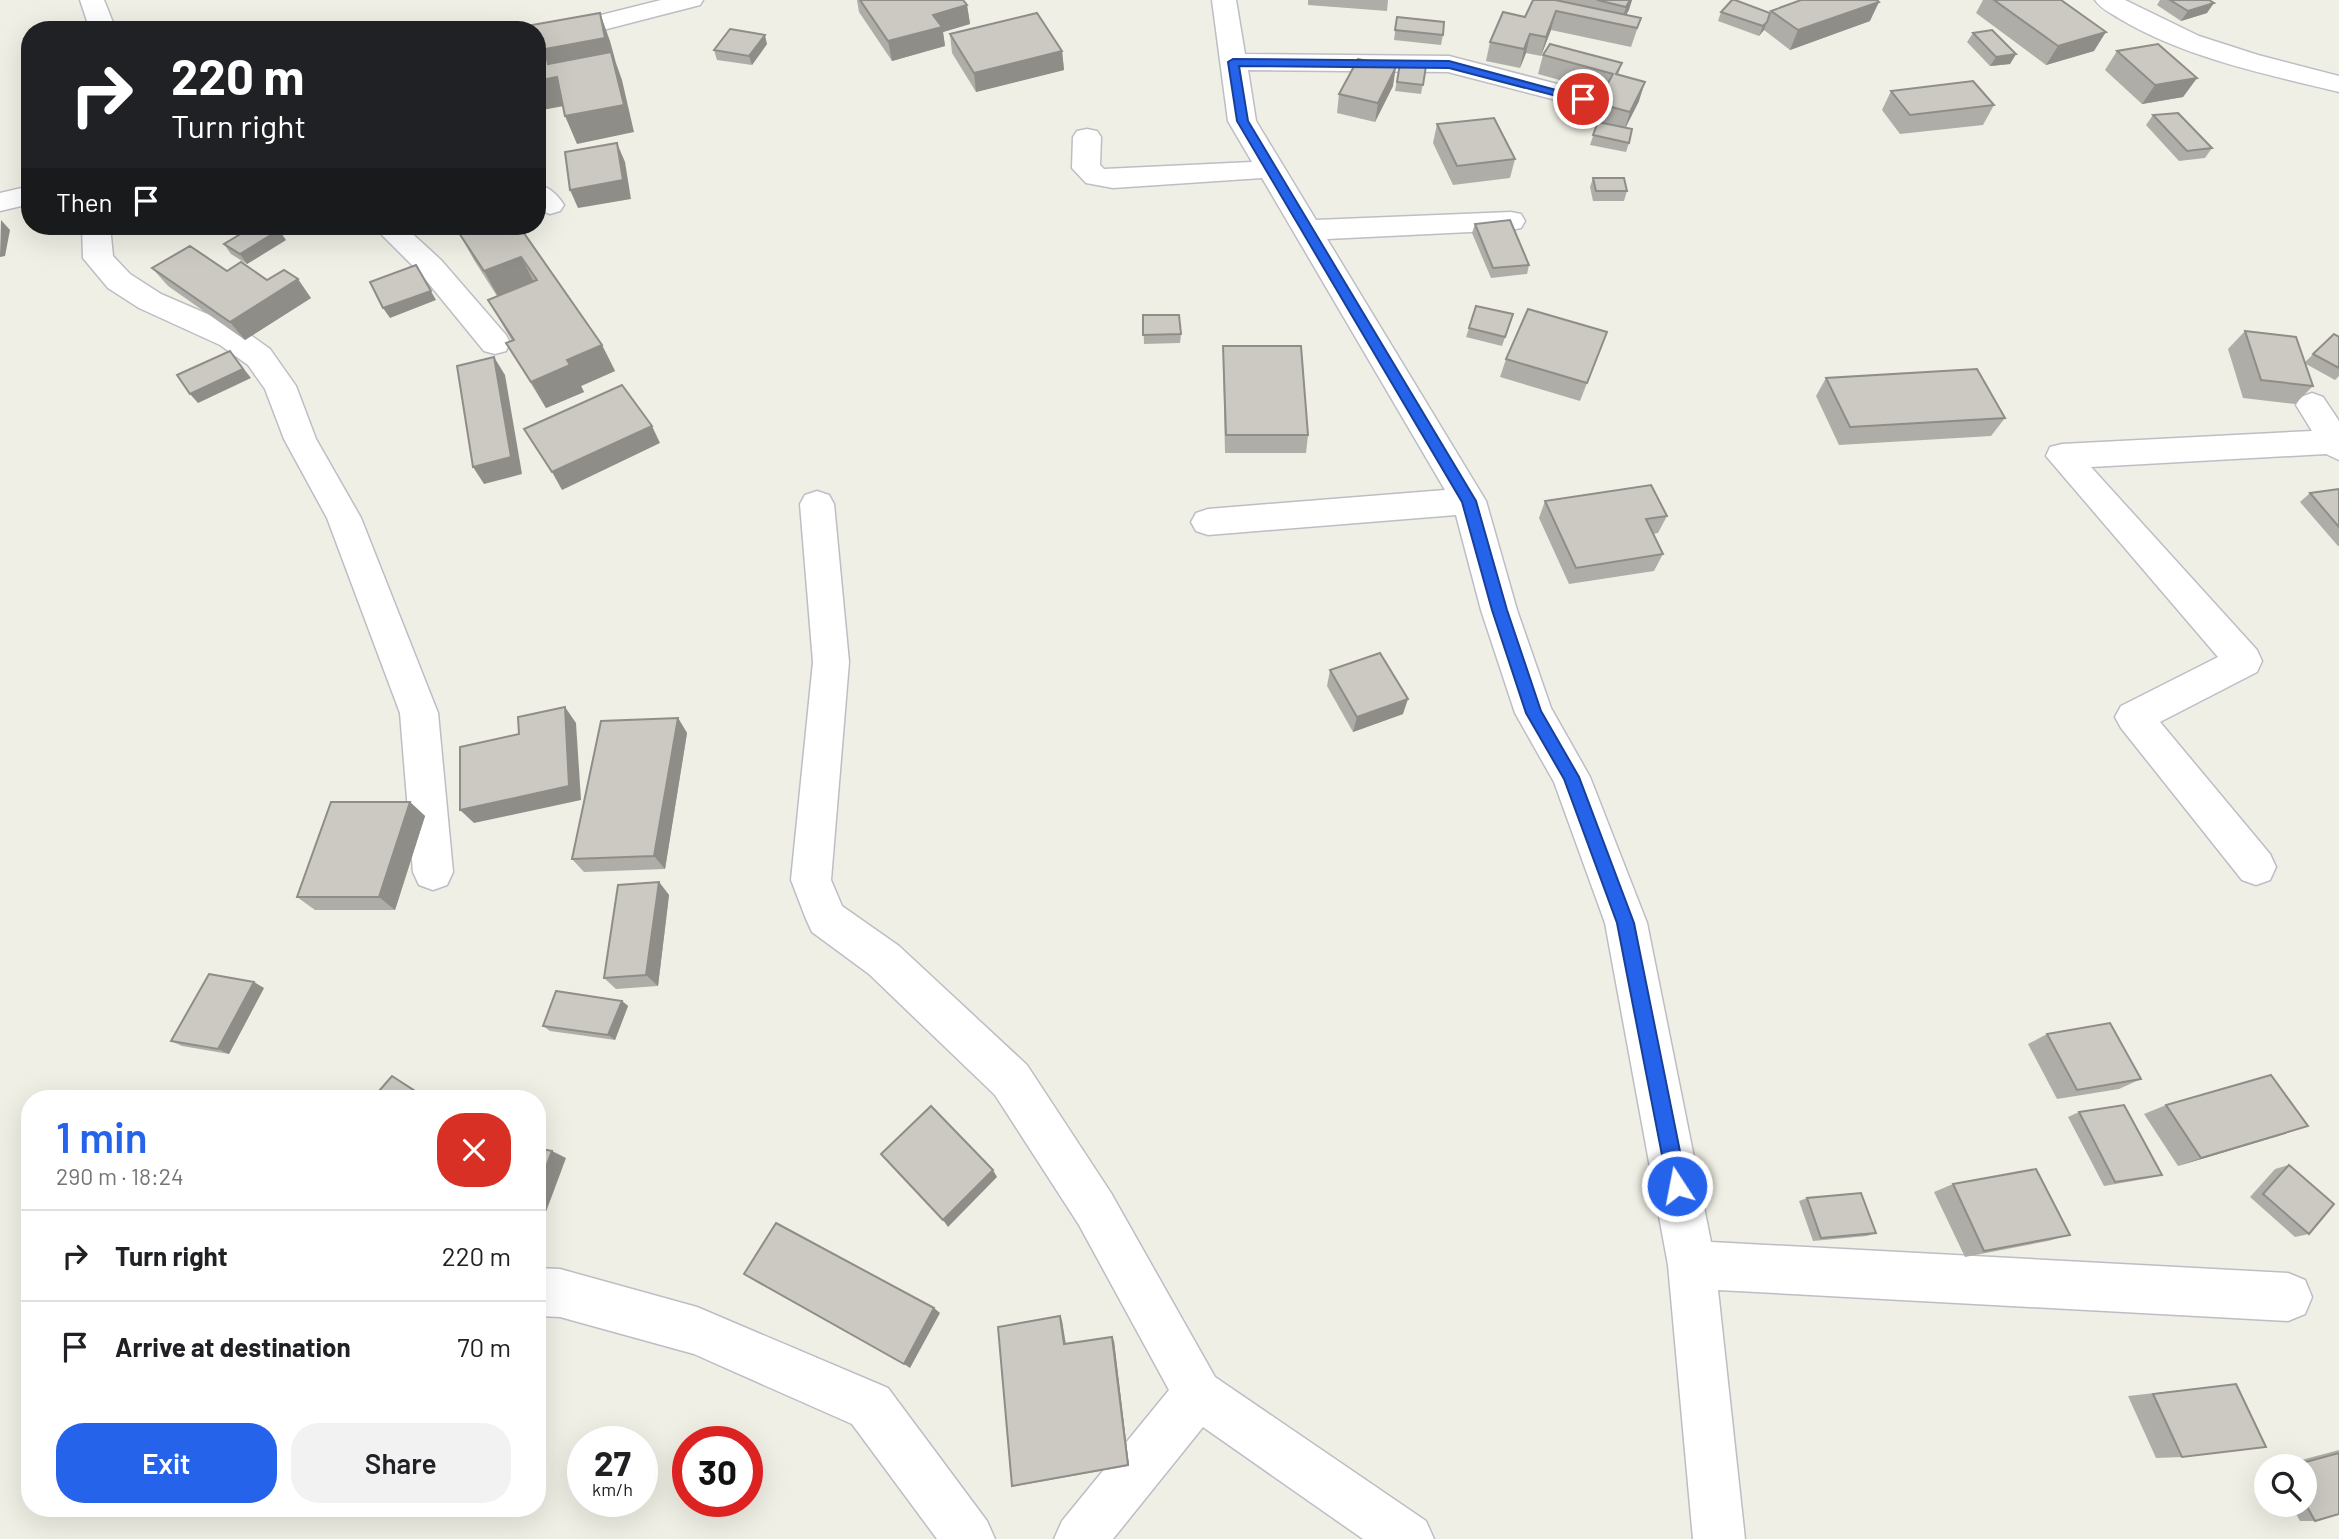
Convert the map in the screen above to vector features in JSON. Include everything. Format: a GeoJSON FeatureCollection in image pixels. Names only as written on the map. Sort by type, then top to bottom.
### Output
{"type":"FeatureCollection","features":[{"type":"Feature","properties":{"kind":"street"},"geometry":{"type":"LineString","coordinates":[[92,0],[100,21]]}},
{"type":"Feature","properties":{"kind":"street"},"geometry":{"type":"LineString","coordinates":[[546,37],[691,0]]}},
{"type":"Feature","properties":{"kind":"street"},"geometry":{"type":"LineString","coordinates":[[1224,0],[1242,121],[1469,501],[1499,610],[1534,713],[1572,777],[1626,923],[1692,1265],[1719,1539]]}},
{"type":"Feature","properties":{"kind":"street"},"geometry":{"type":"LineString","coordinates":[[2107,0],[2173,36],[2254,63],[2339,84]]}},
{"type":"Feature","properties":{"kind":"street"},"geometry":{"type":"LineString","coordinates":[[1233,62],[1449,64],[1583,99]]}},
{"type":"Feature","properties":{"kind":"street"},"geometry":{"type":"LineString","coordinates":[[1087,137],[1086,168],[1096,177],[1273,169]]}},
{"type":"Feature","properties":{"kind":"street"},"geometry":{"type":"LineString","coordinates":[[0,202],[21,197]]}},
{"type":"Feature","properties":{"kind":"street"},"geometry":{"type":"LineString","coordinates":[[1309,230],[1511,221]]}},
{"type":"Feature","properties":{"kind":"street"},"geometry":{"type":"LineString","coordinates":[[97,235],[99,258],[119,281],[150,301],[231,337],[259,357],[280,386],[300,439],[344,518],[419,713],[433,872]]}},
{"type":"Feature","properties":{"kind":"street"},"geometry":{"type":"LineString","coordinates":[[397,235],[431,267],[495,343]]}},
{"type":"Feature","properties":{"kind":"street"},"geometry":{"type":"LineString","coordinates":[[2256,867],[2134,717],[2244,661],[2062,456],[2336,445],[2312,405]]}},
{"type":"Feature","properties":{"kind":"street"},"geometry":{"type":"LineString","coordinates":[[1208,522],[1469,501]]}},
{"type":"Feature","properties":{"kind":"street"},"geometry":{"type":"LineString","coordinates":[[817,504],[831,662],[811,880],[827,919],[884,960],[1011,1080],[1095,1209],[1198,1394],[1408,1539]]}},
{"type":"Feature","properties":{"kind":"street"},"geometry":{"type":"LineString","coordinates":[[1692,1265],[2288,1297]]}},
{"type":"Feature","properties":{"kind":"street"},"geometry":{"type":"LineString","coordinates":[[546,1292],[560,1293],[697,1331],[870,1406],[969,1539]]}},
{"type":"Feature","properties":{"kind":"street"},"geometry":{"type":"LineString","coordinates":[[1080,1539],[1198,1394]]}},
{"type":"Feature","properties":{"kind":"building"},"geometry":{"type":"Polygon","coordinates":[[[860,0],[963,0],[967,5],[933,15],[942,27],[888,41],[860,0]]]}},
{"type":"Feature","properties":{"kind":"building"},"geometry":{"type":"Polygon","coordinates":[[[1533,0],[1555,0],[1641,18],[1637,28],[1556,11],[1546,37],[1530,34],[1524,49],[1490,42],[1503,12],[1525,17],[1533,0]]]}},
{"type":"Feature","properties":{"kind":"building"},"geometry":{"type":"Polygon","coordinates":[[[1597,0],[1630,0],[1626,7],[1597,0]]]}},
{"type":"Feature","properties":{"kind":"building"},"geometry":{"type":"Polygon","coordinates":[[[1732,0],[1770,13],[1767,22],[1763,26],[1721,12],[1732,0]]]}},
{"type":"Feature","properties":{"kind":"building"},"geometry":{"type":"Polygon","coordinates":[[[1801,0],[1879,2],[1798,30],[1771,11],[1801,0]]]}},
{"type":"Feature","properties":{"kind":"building"},"geometry":{"type":"Polygon","coordinates":[[[1994,0],[2061,0],[2106,32],[2058,46],[1994,0]]]}},
{"type":"Feature","properties":{"kind":"building"},"geometry":{"type":"Polygon","coordinates":[[[2170,0],[2209,0],[2214,3],[2188,11],[2170,0]]]}},
{"type":"Feature","properties":{"kind":"building"},"geometry":{"type":"Polygon","coordinates":[[[600,13],[605,38],[546,49],[546,23],[600,13]]]}},
{"type":"Feature","properties":{"kind":"building"},"geometry":{"type":"Polygon","coordinates":[[[1037,13],[1062,51],[974,73],[950,34],[1037,13]]]}},
{"type":"Feature","properties":{"kind":"building"},"geometry":{"type":"Polygon","coordinates":[[[1397,17],[1444,22],[1443,35],[1395,30],[1397,17]]]}},
{"type":"Feature","properties":{"kind":"building"},"geometry":{"type":"Polygon","coordinates":[[[730,29],[765,35],[749,56],[714,50],[730,29]]]}},
{"type":"Feature","properties":{"kind":"building"},"geometry":{"type":"Polygon","coordinates":[[[1992,30],[2016,54],[1996,57],[1973,33],[1992,30]]]}},
{"type":"Feature","properties":{"kind":"building"},"geometry":{"type":"Polygon","coordinates":[[[1550,44],[1622,63],[1616,74],[1645,82],[1630,112],[1597,103],[1613,74],[1543,55],[1550,44]]]}},
{"type":"Feature","properties":{"kind":"building"},"geometry":{"type":"Polygon","coordinates":[[[2158,44],[2197,78],[2155,85],[2117,51],[2158,44]]]}},
{"type":"Feature","properties":{"kind":"building"},"geometry":{"type":"Polygon","coordinates":[[[611,52],[624,105],[565,116],[557,77],[546,79],[546,54],[548,64],[611,52]]]}},
{"type":"Feature","properties":{"kind":"building"},"geometry":{"type":"Polygon","coordinates":[[[1358,59],[1396,67],[1378,103],[1339,94],[1358,59]]]}},
{"type":"Feature","properties":{"kind":"building"},"geometry":{"type":"Polygon","coordinates":[[[1400,63],[1426,66],[1423,85],[1397,82],[1400,63]]]}},
{"type":"Feature","properties":{"kind":"building"},"geometry":{"type":"Polygon","coordinates":[[[1973,81],[1994,105],[1910,115],[1891,91],[1973,81]]]}},
{"type":"Feature","properties":{"kind":"building"},"geometry":{"type":"Polygon","coordinates":[[[2178,113],[2212,148],[2187,151],[2153,115],[2178,113]]]}},
{"type":"Feature","properties":{"kind":"building"},"geometry":{"type":"Polygon","coordinates":[[[1494,118],[1515,159],[1457,166],[1437,124],[1494,118]]]}},
{"type":"Feature","properties":{"kind":"building"},"geometry":{"type":"Polygon","coordinates":[[[1598,122],[1632,129],[1629,143],[1593,135],[1598,122]]]}},
{"type":"Feature","properties":{"kind":"building"},"geometry":{"type":"Polygon","coordinates":[[[617,143],[623,180],[570,190],[565,152],[617,143]]]}},
{"type":"Feature","properties":{"kind":"building"},"geometry":{"type":"Polygon","coordinates":[[[1593,178],[1624,178],[1627,191],[1596,191],[1593,178]]]}},
{"type":"Feature","properties":{"kind":"building"},"geometry":{"type":"Polygon","coordinates":[[[1510,220],[1529,265],[1493,268],[1475,224],[1510,220]]]}},
{"type":"Feature","properties":{"kind":"building"},"geometry":{"type":"Polygon","coordinates":[[[239,235],[271,235],[240,254],[224,244],[239,235]]]}},
{"type":"Feature","properties":{"kind":"building"},"geometry":{"type":"Polygon","coordinates":[[[460,235],[525,235],[602,345],[567,360],[570,365],[531,382],[506,343],[514,340],[488,300],[537,280],[521,257],[484,271],[460,235]]]}},
{"type":"Feature","properties":{"kind":"building"},"geometry":{"type":"Polygon","coordinates":[[[190,246],[227,271],[241,262],[267,280],[284,270],[298,279],[230,322],[152,268],[190,246]]]}},
{"type":"Feature","properties":{"kind":"building"},"geometry":{"type":"Polygon","coordinates":[[[416,265],[431,291],[383,308],[370,282],[416,265]]]}},
{"type":"Feature","properties":{"kind":"building"},"geometry":{"type":"Polygon","coordinates":[[[1476,306],[1513,314],[1505,337],[1469,328],[1476,306]]]}},
{"type":"Feature","properties":{"kind":"building"},"geometry":{"type":"Polygon","coordinates":[[[1528,309],[1607,332],[1587,383],[1506,359],[1528,309]]]}},
{"type":"Feature","properties":{"kind":"building"},"geometry":{"type":"Polygon","coordinates":[[[1143,315],[1179,315],[1181,334],[1143,335],[1143,315]]]}},
{"type":"Feature","properties":{"kind":"building"},"geometry":{"type":"Polygon","coordinates":[[[2245,331],[2296,337],[2313,386],[2261,380],[2245,331]]]}},
{"type":"Feature","properties":{"kind":"building"},"geometry":{"type":"Polygon","coordinates":[[[2334,334],[2339,337],[2339,368],[2313,354],[2334,334]]]}},
{"type":"Feature","properties":{"kind":"building"},"geometry":{"type":"Polygon","coordinates":[[[1223,346],[1301,346],[1308,435],[1226,435],[1223,346]]]}},
{"type":"Feature","properties":{"kind":"building"},"geometry":{"type":"Polygon","coordinates":[[[230,351],[243,369],[190,394],[177,375],[230,351]]]}},
{"type":"Feature","properties":{"kind":"building"},"geometry":{"type":"Polygon","coordinates":[[[494,357],[511,457],[473,467],[457,366],[494,357]]]}},
{"type":"Feature","properties":{"kind":"building"},"geometry":{"type":"Polygon","coordinates":[[[1977,369],[2005,418],[1850,427],[1826,378],[1977,369]]]}},
{"type":"Feature","properties":{"kind":"building"},"geometry":{"type":"Polygon","coordinates":[[[622,385],[652,426],[552,472],[524,429],[622,385]]]}},
{"type":"Feature","properties":{"kind":"building"},"geometry":{"type":"Polygon","coordinates":[[[1651,485],[1667,516],[1646,519],[1663,554],[1576,568],[1545,501],[1651,485]]]}},
{"type":"Feature","properties":{"kind":"building"},"geometry":{"type":"Polygon","coordinates":[[[2339,489],[2339,527],[2310,493],[2339,489]]]}},
{"type":"Feature","properties":{"kind":"building"},"geometry":{"type":"Polygon","coordinates":[[[1380,653],[1408,699],[1357,717],[1330,670],[1380,653]]]}},
{"type":"Feature","properties":{"kind":"building"},"geometry":{"type":"Polygon","coordinates":[[[565,707],[569,786],[460,810],[460,747],[519,734],[518,717],[565,707]]]}},
{"type":"Feature","properties":{"kind":"building"},"geometry":{"type":"Polygon","coordinates":[[[678,718],[654,856],[572,859],[601,721],[678,718]]]}},
{"type":"Feature","properties":{"kind":"building"},"geometry":{"type":"Polygon","coordinates":[[[331,802],[410,802],[379,897],[297,897],[331,802]]]}},
{"type":"Feature","properties":{"kind":"building"},"geometry":{"type":"Polygon","coordinates":[[[659,882],[646,975],[604,978],[618,885],[659,882]]]}},
{"type":"Feature","properties":{"kind":"building"},"geometry":{"type":"Polygon","coordinates":[[[209,974],[254,982],[218,1049],[171,1041],[209,974]]]}},
{"type":"Feature","properties":{"kind":"building"},"geometry":{"type":"Polygon","coordinates":[[[556,991],[622,1001],[608,1035],[543,1026],[556,991]]]}},
{"type":"Feature","properties":{"kind":"building"},"geometry":{"type":"Polygon","coordinates":[[[2110,1023],[2141,1079],[2077,1090],[2047,1034],[2110,1023]]]}},
{"type":"Feature","properties":{"kind":"building"},"geometry":{"type":"Polygon","coordinates":[[[2271,1075],[2308,1126],[2201,1158],[2166,1105],[2271,1075]]]}},
{"type":"Feature","properties":{"kind":"building"},"geometry":{"type":"Polygon","coordinates":[[[392,1076],[413,1090],[380,1090],[392,1076]]]}},
{"type":"Feature","properties":{"kind":"building"},"geometry":{"type":"Polygon","coordinates":[[[2124,1105],[2162,1175],[2115,1182],[2079,1112],[2124,1105]]]}},
{"type":"Feature","properties":{"kind":"building"},"geometry":{"type":"Polygon","coordinates":[[[931,1106],[993,1170],[943,1220],[881,1154],[931,1106]]]}},
{"type":"Feature","properties":{"kind":"building"},"geometry":{"type":"Polygon","coordinates":[[[546,1150],[552,1151],[546,1167],[546,1150]]]}},
{"type":"Feature","properties":{"kind":"building"},"geometry":{"type":"Polygon","coordinates":[[[2289,1165],[2334,1204],[2309,1234],[2263,1194],[2289,1165]]]}},
{"type":"Feature","properties":{"kind":"building"},"geometry":{"type":"Polygon","coordinates":[[[2036,1169],[2070,1235],[1984,1251],[1953,1184],[2036,1169]]]}},
{"type":"Feature","properties":{"kind":"building"},"geometry":{"type":"Polygon","coordinates":[[[1861,1193],[1876,1233],[1821,1238],[1807,1198],[1861,1193]]]}},
{"type":"Feature","properties":{"kind":"building"},"geometry":{"type":"Polygon","coordinates":[[[776,1223],[934,1308],[904,1364],[744,1274],[776,1223]]]}},
{"type":"Feature","properties":{"kind":"building"},"geometry":{"type":"Polygon","coordinates":[[[1060,1316],[1064,1344],[1112,1337],[1128,1465],[1012,1486],[998,1327],[1060,1316]]]}},
{"type":"Feature","properties":{"kind":"building"},"geometry":{"type":"Polygon","coordinates":[[[2236,1384],[2266,1447],[2182,1457],[2153,1394],[2236,1384]]]}},
{"type":"Feature","properties":{"kind":"building"},"geometry":{"type":"Polygon","coordinates":[[[2339,1453],[2339,1514],[2315,1521],[2313,1517],[2317,1517],[2317,1459],[2339,1453]]]}},
{"type":"Feature","properties":{"kind":"route"},"geometry":{"type":"LineString","coordinates":[[1583,99],[1449,64],[1233,62],[1242,121],[1469,501],[1499,610],[1534,713],[1572,777],[1626,923],[1677,1186]]}}]}
